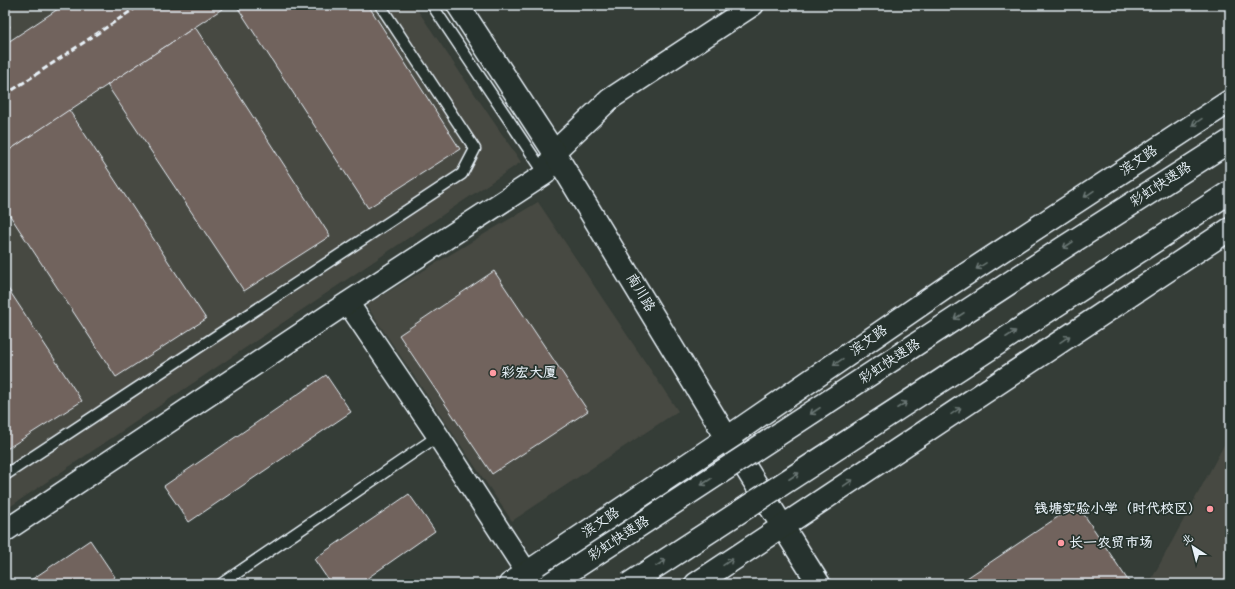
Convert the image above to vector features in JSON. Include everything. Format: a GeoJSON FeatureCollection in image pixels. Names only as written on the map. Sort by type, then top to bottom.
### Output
{"type":"FeatureCollection","features":[{"type":"Feature","properties":{"kind":"main road","name":"南川路"},"geometry":{"type":"LineString","coordinates":[[458,5],[554,152],[728,438],[819,584]]}},
{"type":"Feature","properties":{"kind":"main road","name":"滨文路"},"geometry":{"type":"LineString","coordinates":[[518,578],[728,438],[948,286],[1230,101]]}},
{"type":"Feature","properties":{"kind":"main road","name":"彩虹快速路"},"geometry":{"type":"LineString","coordinates":[[550,584],[1063,248],[1230,141]]}},
{"type":"Feature","properties":{"kind":"main road"},"geometry":{"type":"LineString","coordinates":[[629,584],[1230,192]]}},
{"type":"Feature","properties":{"kind":"main road"},"geometry":{"type":"LineString","coordinates":[[696,584],[1230,229]]}},
{"type":"Feature","properties":{"kind":"street"},"geometry":{"type":"LineString","coordinates":[[5,531],[545,174],[554,152],[610,99],[753,5]]}},
{"type":"Feature","properties":{"kind":"street"},"geometry":{"type":"LineString","coordinates":[[348,303],[438,436],[518,578]]}},
{"type":"Feature","properties":{"kind":"lane"},"geometry":{"type":"LineString","coordinates":[[5,475],[462,174],[475,149],[380,5]]}},
{"type":"Feature","properties":{"kind":"lane"},"geometry":{"type":"LineString","coordinates":[[432,5],[545,174]]}},
{"type":"Feature","properties":{"kind":"lane"},"geometry":{"type":"LineString","coordinates":[[220,584],[438,436]]}},
{"type":"Feature","properties":{"kind":"shaded area"},"geometry":{"type":"Polygon","coordinates":[[[5,5],[414,5],[521,162],[5,510],[5,5]]]}},
{"type":"Feature","properties":{"kind":"shaded area","name":"彩宏大厦"},"geometry":{"type":"Polygon","coordinates":[[[538,202],[678,411],[512,521],[366,305],[538,202]]]}},
{"type":"Feature","properties":{"kind":"shaded area","name":"钱塘实验小学（时代校区）"},"geometry":{"type":"Polygon","coordinates":[[[1230,434],[1230,584],[1149,584],[1230,434]]]}},
{"type":"Feature","properties":{"kind":"building"},"geometry":{"type":"Polygon","coordinates":[[[64,5],[228,5],[5,153],[5,44],[64,5]]]}},
{"type":"Feature","properties":{"kind":"building"},"geometry":{"type":"Polygon","coordinates":[[[236,5],[368,5],[460,149],[368,208],[236,5]]]}},
{"type":"Feature","properties":{"kind":"building"},"geometry":{"type":"Polygon","coordinates":[[[5,19],[10,27],[5,30],[5,19]]]}},
{"type":"Feature","properties":{"kind":"building"},"geometry":{"type":"Polygon","coordinates":[[[195,27],[330,236],[244,291],[107,85],[195,27]]]}},
{"type":"Feature","properties":{"kind":"building"},"geometry":{"type":"Polygon","coordinates":[[[69,110],[206,319],[116,377],[5,208],[5,153],[69,110]]]}},
{"type":"Feature","properties":{"kind":"building","name":"彩宏大厦"},"geometry":{"type":"Polygon","coordinates":[[[494,271],[588,411],[492,474],[399,335],[494,271]]]}},
{"type":"Feature","properties":{"kind":"building"},"geometry":{"type":"Polygon","coordinates":[[[5,284],[82,401],[5,450],[5,284]]]}},
{"type":"Feature","properties":{"kind":"building"},"geometry":{"type":"Polygon","coordinates":[[[326,375],[351,412],[189,522],[164,486],[326,375]]]}},
{"type":"Feature","properties":{"kind":"building"},"geometry":{"type":"Polygon","coordinates":[[[409,494],[435,531],[359,584],[331,584],[314,559],[409,494]]]}},
{"type":"Feature","properties":{"kind":"building","name":"长一农贸市场"},"geometry":{"type":"Polygon","coordinates":[[[1077,504],[1129,582],[1127,584],[958,584],[1077,504]]]}},
{"type":"Feature","properties":{"kind":"building"},"geometry":{"type":"Polygon","coordinates":[[[90,540],[115,577],[104,584],[25,584],[90,540]]]}},
{"type":"Feature","properties":{"kind":"railway"},"geometry":{"type":"LineString","coordinates":[[5,95],[140,5]]}},
{"type":"Feature","properties":{"kind":"place","name":"彩宏大厦"},"geometry":{"type":"Point","coordinates":[493,373]}},
{"type":"Feature","properties":{"kind":"place","name":"钱塘实验小学（时代校区）"},"geometry":{"type":"Point","coordinates":[1210,509]}},
{"type":"Feature","properties":{"kind":"place","name":"长一农贸市场"},"geometry":{"type":"Point","coordinates":[1061,543]}}]}
